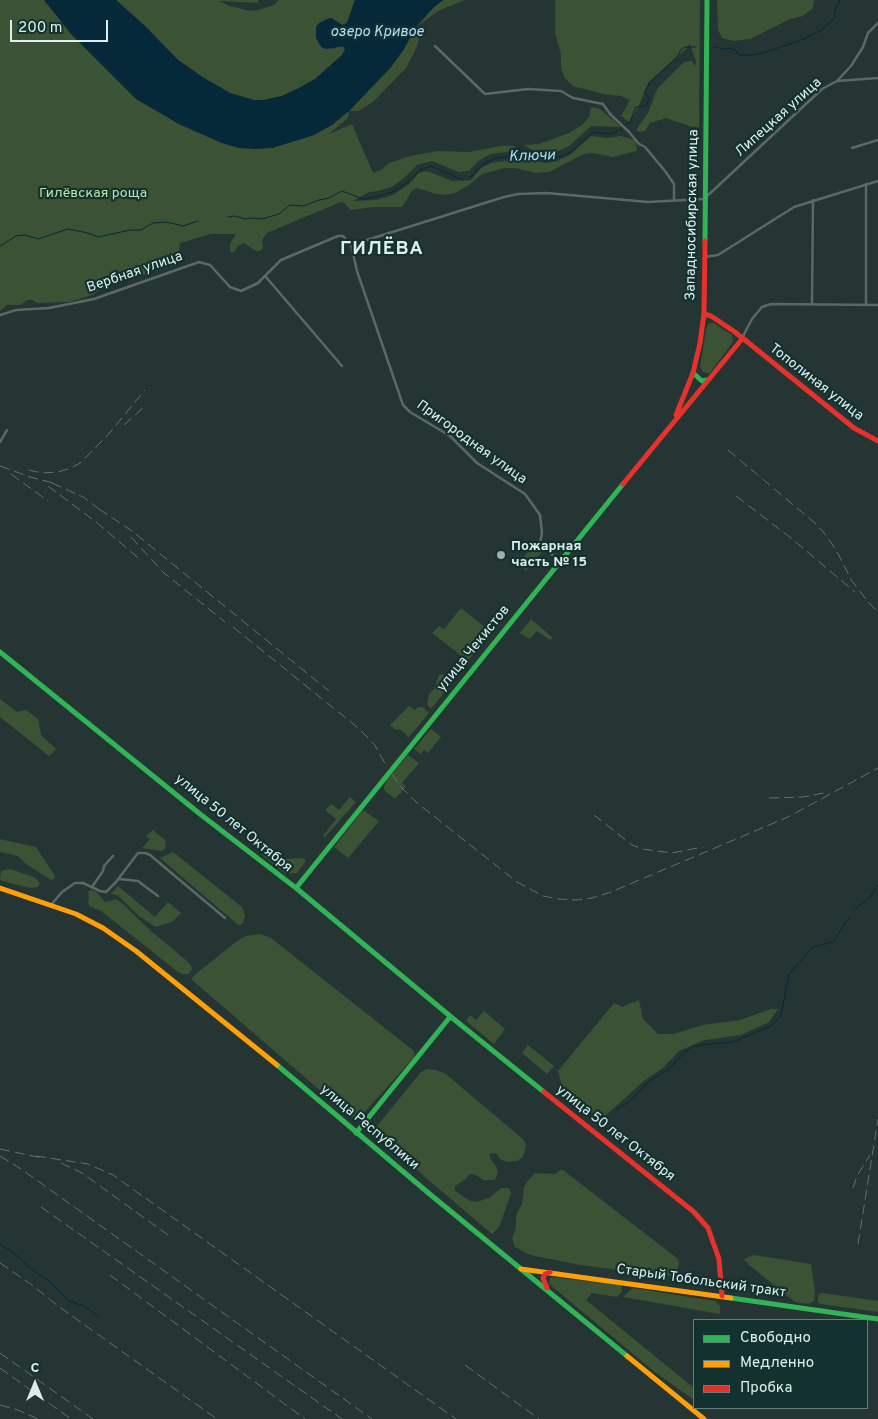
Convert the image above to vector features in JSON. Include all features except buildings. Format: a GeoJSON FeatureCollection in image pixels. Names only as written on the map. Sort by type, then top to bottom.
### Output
{"type":"FeatureCollection","features":[{"type":"Feature","properties":{"kind":"main road","name":"Западносибирская улица"},"geometry":{"type":"LineString","coordinates":[[672,424],[694,373],[704,314],[707,0]]}},
{"type":"Feature","properties":{"kind":"main road","name":"Тополиная улица"},"geometry":{"type":"LineString","coordinates":[[704,314],[711,316],[735,332],[854,428],[878,442]]}},
{"type":"Feature","properties":{"kind":"main road"},"geometry":{"type":"LineString","coordinates":[[672,424],[742,339]]}},
{"type":"Feature","properties":{"kind":"main road"},"geometry":{"type":"LineString","coordinates":[[694,373],[702,381],[707,380]]}},
{"type":"Feature","properties":{"kind":"main road","name":"улица Чекистов"},"geometry":{"type":"LineString","coordinates":[[296,888],[672,424]]}},
{"type":"Feature","properties":{"kind":"main road","name":"улица 50 лет Октября"},"geometry":{"type":"LineString","coordinates":[[0,652],[200,814],[296,888],[450,1017],[700,1218],[710,1232],[717,1251],[722,1296]]}},
{"type":"Feature","properties":{"kind":"main road","name":"улица Республики"},"geometry":{"type":"LineString","coordinates":[[0,888],[51,904],[90,921],[131,947],[704,1419]]}},
{"type":"Feature","properties":{"kind":"main road"},"geometry":{"type":"LineString","coordinates":[[356,1133],[450,1017]]}},
{"type":"Feature","properties":{"kind":"main road","name":"Старый Тобольский тракт"},"geometry":{"type":"LineString","coordinates":[[520,1269],[878,1319]]}},
{"type":"Feature","properties":{"kind":"main road"},"geometry":{"type":"LineString","coordinates":[[548,1290],[543,1278],[547,1273],[552,1272]]}},
{"type":"Feature","properties":{"kind":"street"},"geometry":{"type":"LineString","coordinates":[[837,81],[851,66],[863,47],[868,33],[878,24]]}},
{"type":"Feature","properties":{"kind":"street"},"geometry":{"type":"LineString","coordinates":[[434,46],[485,94],[528,89],[561,91],[574,98],[603,104],[610,114],[645,148],[665,171],[674,184],[674,201]]}},
{"type":"Feature","properties":{"kind":"street","name":"Липецкая улица"},"geometry":{"type":"LineString","coordinates":[[704,199],[822,89],[837,81],[878,78]]}},
{"type":"Feature","properties":{"kind":"street"},"geometry":{"type":"LineString","coordinates":[[852,148],[878,140]]}},
{"type":"Feature","properties":{"kind":"street"},"geometry":{"type":"LineString","coordinates":[[704,257],[718,255],[794,206],[878,181]]}},
{"type":"Feature","properties":{"kind":"street"},"geometry":{"type":"LineString","coordinates":[[866,184],[866,304]]}},
{"type":"Feature","properties":{"kind":"street"},"geometry":{"type":"LineString","coordinates":[[342,366],[266,277],[281,260],[338,236],[346,238],[351,245],[518,194],[547,193],[648,202],[704,199]]}},
{"type":"Feature","properties":{"kind":"street"},"geometry":{"type":"LineString","coordinates":[[812,304],[813,200]]}},
{"type":"Feature","properties":{"kind":"street","name":"Пригородная улица"},"geometry":{"type":"LineString","coordinates":[[351,245],[357,271],[403,405],[410,412],[450,436],[477,463],[525,494],[540,515],[542,533],[540,543],[560,562]]}},
{"type":"Feature","properties":{"kind":"street","name":"Вербная улица"},"geometry":{"type":"LineString","coordinates":[[0,315],[16,310],[50,308],[94,299],[199,262],[210,265],[230,287],[236,290],[241,291],[252,287],[266,277]]}},
{"type":"Feature","properties":{"kind":"street"},"geometry":{"type":"LineString","coordinates":[[742,339],[746,328],[762,307],[771,304],[878,305]]}},
{"type":"Feature","properties":{"kind":"street"},"geometry":{"type":"LineString","coordinates":[[0,442],[7,430]]}},
{"type":"Feature","properties":{"kind":"street"},"geometry":{"type":"LineString","coordinates":[[51,904],[62,892],[76,883],[83,883],[106,892],[119,879],[138,853],[150,855],[225,918]]}},
{"type":"Feature","properties":{"kind":"street"},"geometry":{"type":"LineString","coordinates":[[92,887],[104,870],[104,866],[113,856]]}},
{"type":"Feature","properties":{"kind":"street"},"geometry":{"type":"LineString","coordinates":[[119,879],[138,881],[158,896]]}},
{"type":"Feature","properties":{"kind":"green space","name":"Гилёвская роща"},"geometry":{"type":"Polygon","coordinates":[[[0,0],[44,0],[72,35],[136,99],[179,124],[222,143],[239,148],[272,148],[314,135],[349,111],[348,118],[329,134],[352,124],[373,173],[381,170],[389,163],[410,156],[438,151],[469,152],[500,146],[516,146],[507,152],[491,154],[478,161],[469,171],[459,172],[432,161],[417,165],[392,187],[369,192],[353,201],[376,200],[393,195],[409,184],[419,173],[427,171],[453,181],[471,180],[481,168],[491,163],[506,161],[518,156],[544,163],[557,161],[570,155],[591,136],[607,138],[621,136],[635,140],[637,151],[613,157],[593,153],[584,154],[549,172],[536,173],[515,168],[505,168],[482,174],[469,185],[455,193],[445,195],[417,188],[412,191],[402,207],[374,207],[351,210],[341,202],[267,233],[262,240],[263,249],[260,251],[256,251],[244,243],[238,246],[234,252],[230,252],[230,244],[236,234],[211,234],[180,243],[177,264],[103,288],[92,295],[69,302],[37,303],[28,300],[20,305],[7,305],[0,311],[0,0]]]}},
{"type":"Feature","properties":{"kind":"green space"},"geometry":{"type":"Polygon","coordinates":[[[116,0],[259,0],[257,3],[219,1],[250,11],[274,5],[279,0],[355,0],[347,23],[342,25],[332,18],[327,19],[331,49],[343,46],[345,50],[341,56],[315,79],[299,88],[282,96],[254,100],[230,93],[178,60],[116,0]]]}},
{"type":"Feature","properties":{"kind":"green space"},"geometry":{"type":"Polygon","coordinates":[[[443,0],[465,0],[440,10],[416,27],[419,39],[406,68],[373,102],[358,111],[349,111],[391,67],[404,49],[415,27],[433,8],[443,0]]]}},
{"type":"Feature","properties":{"kind":"green space"},"geometry":{"type":"Polygon","coordinates":[[[555,0],[700,0],[699,127],[692,127],[666,118],[650,123],[645,131],[640,132],[636,130],[648,113],[657,89],[684,62],[692,61],[695,66],[696,61],[690,44],[648,83],[638,108],[629,122],[621,116],[630,100],[621,96],[603,94],[573,86],[564,77],[555,32],[555,0]]]}},
{"type":"Feature","properties":{"kind":"green space"},"geometry":{"type":"Polygon","coordinates":[[[717,0],[814,0],[813,8],[803,16],[790,19],[750,39],[734,41],[722,38],[718,30],[717,0]]]}},
{"type":"Feature","properties":{"kind":"green space"},"geometry":{"type":"Polygon","coordinates":[[[591,107],[600,109],[621,127],[591,126],[568,147],[548,153],[535,151],[523,145],[539,144],[569,133],[582,125],[589,117],[591,107]]]}},
{"type":"Feature","properties":{"kind":"green space"},"geometry":{"type":"Polygon","coordinates":[[[710,323],[714,323],[732,335],[733,342],[710,373],[707,373],[703,372],[700,367],[706,330],[710,323]]]}},
{"type":"Feature","properties":{"kind":"green space"},"geometry":{"type":"Polygon","coordinates":[[[533,546],[542,552],[526,571],[518,564],[533,546]]]}},
{"type":"Feature","properties":{"kind":"green space"},"geometry":{"type":"Polygon","coordinates":[[[461,608],[491,632],[468,661],[432,633],[439,626],[444,629],[461,608]]]}},
{"type":"Feature","properties":{"kind":"green space"},"geometry":{"type":"Polygon","coordinates":[[[531,619],[553,638],[550,640],[537,631],[530,639],[520,633],[531,619]]]}},
{"type":"Feature","properties":{"kind":"green space"},"geometry":{"type":"Polygon","coordinates":[[[442,674],[452,683],[431,709],[427,704],[429,694],[434,689],[439,675],[442,674]]]}},
{"type":"Feature","properties":{"kind":"green space"},"geometry":{"type":"Polygon","coordinates":[[[0,699],[17,712],[26,710],[38,719],[41,735],[56,749],[49,756],[0,717],[0,699]]]}},
{"type":"Feature","properties":{"kind":"green space"},"geometry":{"type":"Polygon","coordinates":[[[409,706],[415,710],[418,707],[423,707],[429,713],[408,738],[406,734],[390,725],[409,706]]]}},
{"type":"Feature","properties":{"kind":"green space"},"geometry":{"type":"Polygon","coordinates":[[[431,729],[441,737],[428,753],[424,750],[421,754],[414,749],[431,729]]]}},
{"type":"Feature","properties":{"kind":"green space"},"geometry":{"type":"Polygon","coordinates":[[[408,755],[419,763],[402,783],[406,787],[395,799],[384,790],[384,786],[408,755]]]}},
{"type":"Feature","properties":{"kind":"green space"},"geometry":{"type":"Polygon","coordinates":[[[350,797],[356,802],[325,837],[323,836],[336,819],[325,810],[331,804],[339,810],[350,797]]]}},
{"type":"Feature","properties":{"kind":"green space"},"geometry":{"type":"Polygon","coordinates":[[[363,810],[379,821],[348,858],[334,847],[363,810]]]}},
{"type":"Feature","properties":{"kind":"green space"},"geometry":{"type":"Polygon","coordinates":[[[153,830],[166,841],[165,849],[161,851],[142,848],[150,839],[146,836],[153,830]]]}},
{"type":"Feature","properties":{"kind":"green space"},"geometry":{"type":"Polygon","coordinates":[[[0,839],[36,847],[55,876],[54,879],[51,880],[26,864],[18,856],[0,852],[0,839]]]}},
{"type":"Feature","properties":{"kind":"green space"},"geometry":{"type":"Polygon","coordinates":[[[268,846],[283,859],[302,858],[306,861],[297,873],[285,874],[262,855],[262,852],[268,846]]]}},
{"type":"Feature","properties":{"kind":"green space"},"geometry":{"type":"Polygon","coordinates":[[[173,852],[242,907],[245,915],[243,923],[237,924],[160,858],[173,852]]]}},
{"type":"Feature","properties":{"kind":"green space"},"geometry":{"type":"Polygon","coordinates":[[[10,869],[34,877],[40,883],[38,887],[30,888],[2,881],[0,879],[1,871],[10,869]]]}},
{"type":"Feature","properties":{"kind":"green space"},"geometry":{"type":"Polygon","coordinates":[[[118,886],[155,917],[168,902],[181,913],[172,922],[156,927],[140,917],[117,895],[111,894],[118,886]]]}},
{"type":"Feature","properties":{"kind":"green space"},"geometry":{"type":"Polygon","coordinates":[[[88,891],[97,892],[105,902],[116,899],[123,904],[151,931],[187,961],[192,970],[188,974],[178,972],[101,911],[89,906],[88,891]]]}},
{"type":"Feature","properties":{"kind":"green space"},"geometry":{"type":"Polygon","coordinates":[[[260,934],[271,938],[414,1051],[414,1057],[364,1113],[352,1118],[191,979],[237,941],[246,936],[260,934]]]}},
{"type":"Feature","properties":{"kind":"green space"},"geometry":{"type":"Polygon","coordinates":[[[639,1000],[643,1019],[658,1034],[673,1034],[703,1025],[740,1020],[771,1009],[778,1009],[769,1022],[741,1035],[705,1040],[679,1051],[663,1068],[645,1080],[604,1117],[582,1109],[565,1096],[558,1071],[614,1003],[622,1007],[639,1000]]]}},
{"type":"Feature","properties":{"kind":"green space"},"geometry":{"type":"Polygon","coordinates":[[[484,1011],[505,1029],[494,1044],[466,1021],[470,1015],[476,1020],[484,1011]]]}},
{"type":"Feature","properties":{"kind":"green space"},"geometry":{"type":"Polygon","coordinates":[[[528,1045],[554,1066],[547,1074],[522,1053],[528,1045]]]}},
{"type":"Feature","properties":{"kind":"green space"},"geometry":{"type":"Polygon","coordinates":[[[427,1069],[446,1074],[524,1140],[526,1145],[523,1157],[517,1161],[507,1162],[500,1159],[496,1153],[490,1154],[490,1158],[498,1172],[493,1180],[484,1180],[470,1174],[455,1186],[455,1191],[470,1201],[476,1202],[489,1198],[501,1188],[508,1188],[510,1190],[511,1194],[499,1227],[492,1234],[372,1132],[421,1072],[427,1069]]]}},
{"type":"Feature","properties":{"kind":"green space"},"geometry":{"type":"Polygon","coordinates":[[[563,1170],[678,1259],[679,1264],[675,1275],[669,1276],[580,1265],[530,1255],[515,1247],[512,1238],[516,1227],[516,1215],[522,1204],[524,1187],[535,1173],[555,1174],[563,1170]]]}},
{"type":"Feature","properties":{"kind":"green space"},"geometry":{"type":"Polygon","coordinates":[[[754,1255],[811,1264],[815,1291],[814,1301],[808,1304],[795,1302],[744,1259],[754,1255]]]}},
{"type":"Feature","properties":{"kind":"green space"},"geometry":{"type":"Polygon","coordinates":[[[550,1277],[621,1285],[622,1291],[617,1297],[592,1293],[586,1300],[693,1387],[693,1399],[656,1373],[549,1284],[550,1277]]]}},
{"type":"Feature","properties":{"kind":"green space"},"geometry":{"type":"Polygon","coordinates":[[[633,1288],[715,1301],[720,1306],[720,1314],[623,1297],[633,1288]]]}},
{"type":"Feature","properties":{"kind":"green space"},"geometry":{"type":"Polygon","coordinates":[[[819,1294],[878,1301],[878,1312],[821,1304],[818,1302],[818,1298],[819,1294]]]}},
{"type":"Feature","properties":{"kind":"water","name":"озеро Кривое"},"geometry":{"type":"Polygon","coordinates":[[[44,0],[116,0],[178,60],[204,78],[230,93],[254,100],[264,100],[282,96],[315,79],[341,56],[345,50],[343,46],[326,49],[321,47],[316,38],[316,27],[319,23],[331,18],[342,25],[347,23],[355,0],[443,0],[416,27],[391,67],[349,111],[332,125],[314,135],[272,148],[255,149],[239,148],[222,143],[179,124],[136,99],[72,35],[44,0]]]}},
{"type":"Feature","properties":{"kind":"waterway","name":"Ключи"},"geometry":{"type":"LineString","coordinates":[[714,47],[732,48],[740,55],[750,55],[763,53],[804,39],[821,30],[834,19],[835,10],[840,0]]}},
{"type":"Feature","properties":{"kind":"waterway","name":"Ключи"},"geometry":{"type":"LineString","coordinates":[[626,125],[630,122],[636,107],[646,106],[649,99],[645,92],[650,82],[677,57],[681,50],[685,47],[696,47]]}},
{"type":"Feature","properties":{"kind":"waterway","name":"Ключи"},"geometry":{"type":"LineString","coordinates":[[469,177],[481,166],[493,159],[521,154],[548,159],[559,157],[571,152],[593,132],[611,134],[622,129]]}},
{"type":"Feature","properties":{"kind":"waterway","name":"Ключи"},"geometry":{"type":"LineString","coordinates":[[228,217],[262,219],[279,214],[290,205],[304,206],[329,198],[342,191],[363,199],[379,196],[395,191],[420,170],[431,166],[463,180]]}},
{"type":"Feature","properties":{"kind":"waterway","name":"Ключи"},"geometry":{"type":"LineString","coordinates":[[0,246],[16,236],[25,235],[38,239],[68,229],[98,237],[130,230],[141,230],[153,223],[166,222],[183,226],[198,221]]}},
{"type":"Feature","properties":{"kind":"waterway"},"geometry":{"type":"LineString","coordinates":[[855,910],[872,895],[878,885]]}},
{"type":"Feature","properties":{"kind":"waterway"},"geometry":{"type":"LineString","coordinates":[[617,1109],[630,1101],[649,1081],[669,1069],[693,1046],[733,1042],[771,1026],[781,1015],[789,974],[813,947],[833,942],[850,916]]}},
{"type":"Feature","properties":{"kind":"waterway"},"geometry":{"type":"LineString","coordinates":[[0,1244],[49,1281],[69,1301],[84,1306],[99,1317]]}},
{"type":"Feature","properties":{"kind":"railway"},"geometry":{"type":"LineString","coordinates":[[29,470],[42,473],[58,472],[80,463],[107,436],[145,390]]}},
{"type":"Feature","properties":{"kind":"railway"},"geometry":{"type":"LineString","coordinates":[[124,425],[143,408]]}},
{"type":"Feature","properties":{"kind":"railway"},"geometry":{"type":"LineString","coordinates":[[728,450],[816,524],[836,550],[852,581],[878,612]]}},
{"type":"Feature","properties":{"kind":"railway"},"geometry":{"type":"LineString","coordinates":[[0,466],[57,484]]}},
{"type":"Feature","properties":{"kind":"railway"},"geometry":{"type":"LineString","coordinates":[[11,474],[48,501]]}},
{"type":"Feature","properties":{"kind":"railway"},"geometry":{"type":"LineString","coordinates":[[52,483],[83,497],[103,512]]}},
{"type":"Feature","properties":{"kind":"railway"},"geometry":{"type":"LineString","coordinates":[[48,486],[96,522],[142,561]]}},
{"type":"Feature","properties":{"kind":"railway"},"geometry":{"type":"LineString","coordinates":[[736,496],[791,538],[855,592]]}},
{"type":"Feature","properties":{"kind":"railway"},"geometry":{"type":"LineString","coordinates":[[99,509],[132,531],[329,691]]}},
{"type":"Feature","properties":{"kind":"railway"},"geometry":{"type":"LineString","coordinates":[[131,537],[164,573],[225,622]]}},
{"type":"Feature","properties":{"kind":"railway"},"geometry":{"type":"LineString","coordinates":[[233,627],[357,727],[374,744],[386,765]]}},
{"type":"Feature","properties":{"kind":"railway"},"geometry":{"type":"LineString","coordinates":[[392,774],[400,786],[416,802],[517,882],[543,896],[578,900],[611,892],[788,817],[878,768]]}},
{"type":"Feature","properties":{"kind":"railway"},"geometry":{"type":"LineString","coordinates":[[769,798],[803,797],[829,792]]}},
{"type":"Feature","properties":{"kind":"railway"},"geometry":{"type":"LineString","coordinates":[[594,815],[632,845],[642,849],[672,853],[703,847]]}},
{"type":"Feature","properties":{"kind":"railway"},"geometry":{"type":"LineString","coordinates":[[858,1244],[878,1119]]}},
{"type":"Feature","properties":{"kind":"railway"},"geometry":{"type":"LineString","coordinates":[[0,1149],[42,1158]]}},
{"type":"Feature","properties":{"kind":"railway"},"geometry":{"type":"LineString","coordinates":[[853,1188],[857,1176],[870,1155]]}},
{"type":"Feature","properties":{"kind":"railway"},"geometry":{"type":"LineString","coordinates":[[0,1156],[21,1169],[372,1419]]}},
{"type":"Feature","properties":{"kind":"railway"},"geometry":{"type":"LineString","coordinates":[[36,1156],[88,1164],[113,1175],[456,1419]]}},
{"type":"Feature","properties":{"kind":"railway"},"geometry":{"type":"LineString","coordinates":[[61,1163],[82,1173],[168,1235]]}},
{"type":"Feature","properties":{"kind":"railway"},"geometry":{"type":"LineString","coordinates":[[41,1207],[342,1419]]}},
{"type":"Feature","properties":{"kind":"railway"},"geometry":{"type":"LineString","coordinates":[[0,1263],[217,1419]]}},
{"type":"Feature","properties":{"kind":"railway"},"geometry":{"type":"LineString","coordinates":[[110,1275],[305,1419]]}},
{"type":"Feature","properties":{"kind":"railway"},"geometry":{"type":"LineString","coordinates":[[0,1353],[93,1419]]}},
{"type":"Feature","properties":{"kind":"railway"},"geometry":{"type":"LineString","coordinates":[[465,1365],[539,1419]]}},
{"type":"Feature","properties":{"kind":"railway"},"geometry":{"type":"LineString","coordinates":[[0,1368],[71,1419]]}},
{"type":"Feature","properties":{"kind":"railway"},"geometry":{"type":"LineString","coordinates":[[0,1405],[18,1410],[38,1419]]}},
{"type":"Feature","properties":{"kind":"traffic: fast"},"geometry":{"type":"LineString","coordinates":[[705,241],[707,0]]}},
{"type":"Feature","properties":{"kind":"traffic: fast"},"geometry":{"type":"LineString","coordinates":[[693,373],[702,381],[707,380]]}},
{"type":"Feature","properties":{"kind":"traffic: fast"},"geometry":{"type":"LineString","coordinates":[[296,888],[623,484]]}},
{"type":"Feature","properties":{"kind":"traffic: fast"},"geometry":{"type":"LineString","coordinates":[[0,652],[200,814],[296,888],[544,1092]]}},
{"type":"Feature","properties":{"kind":"traffic: fast"},"geometry":{"type":"LineString","coordinates":[[356,1133],[450,1017]]}},
{"type":"Feature","properties":{"kind":"traffic: fast"},"geometry":{"type":"LineString","coordinates":[[277,1065],[432,1196],[627,1356]]}},
{"type":"Feature","properties":{"kind":"traffic: fast"},"geometry":{"type":"LineString","coordinates":[[731,1298],[878,1319]]}},
{"type":"Feature","properties":{"kind":"traffic: slow"},"geometry":{"type":"LineString","coordinates":[[0,888],[76,914],[103,928],[136,951],[277,1065]]}},
{"type":"Feature","properties":{"kind":"traffic: slow"},"geometry":{"type":"LineString","coordinates":[[521,1269],[731,1298]]}},
{"type":"Feature","properties":{"kind":"traffic: slow"},"geometry":{"type":"LineString","coordinates":[[627,1356],[704,1419]]}},
{"type":"Feature","properties":{"kind":"traffic: jam"},"geometry":{"type":"LineString","coordinates":[[676,415],[693,373],[700,343],[704,314],[705,241]]}},
{"type":"Feature","properties":{"kind":"traffic: jam"},"geometry":{"type":"LineString","coordinates":[[704,314],[711,316],[735,332],[854,428],[878,441]]}},
{"type":"Feature","properties":{"kind":"traffic: jam"},"geometry":{"type":"LineString","coordinates":[[623,484],[742,339]]}},
{"type":"Feature","properties":{"kind":"traffic: jam"},"geometry":{"type":"LineString","coordinates":[[544,1092],[694,1212],[708,1228],[719,1259],[722,1296]]}},
{"type":"Feature","properties":{"kind":"traffic: jam"},"geometry":{"type":"LineString","coordinates":[[547,1288],[543,1278],[545,1274],[550,1272]]}},
{"type":"Feature","properties":{"kind":"place","name":"Пожарная часть № 15"},"geometry":{"type":"Point","coordinates":[501,555]}},
{"type":"Feature","properties":{"kind":"district","name":"ГИЛЁВА"},"geometry":{"type":"Point","coordinates":[382,250]}}]}
